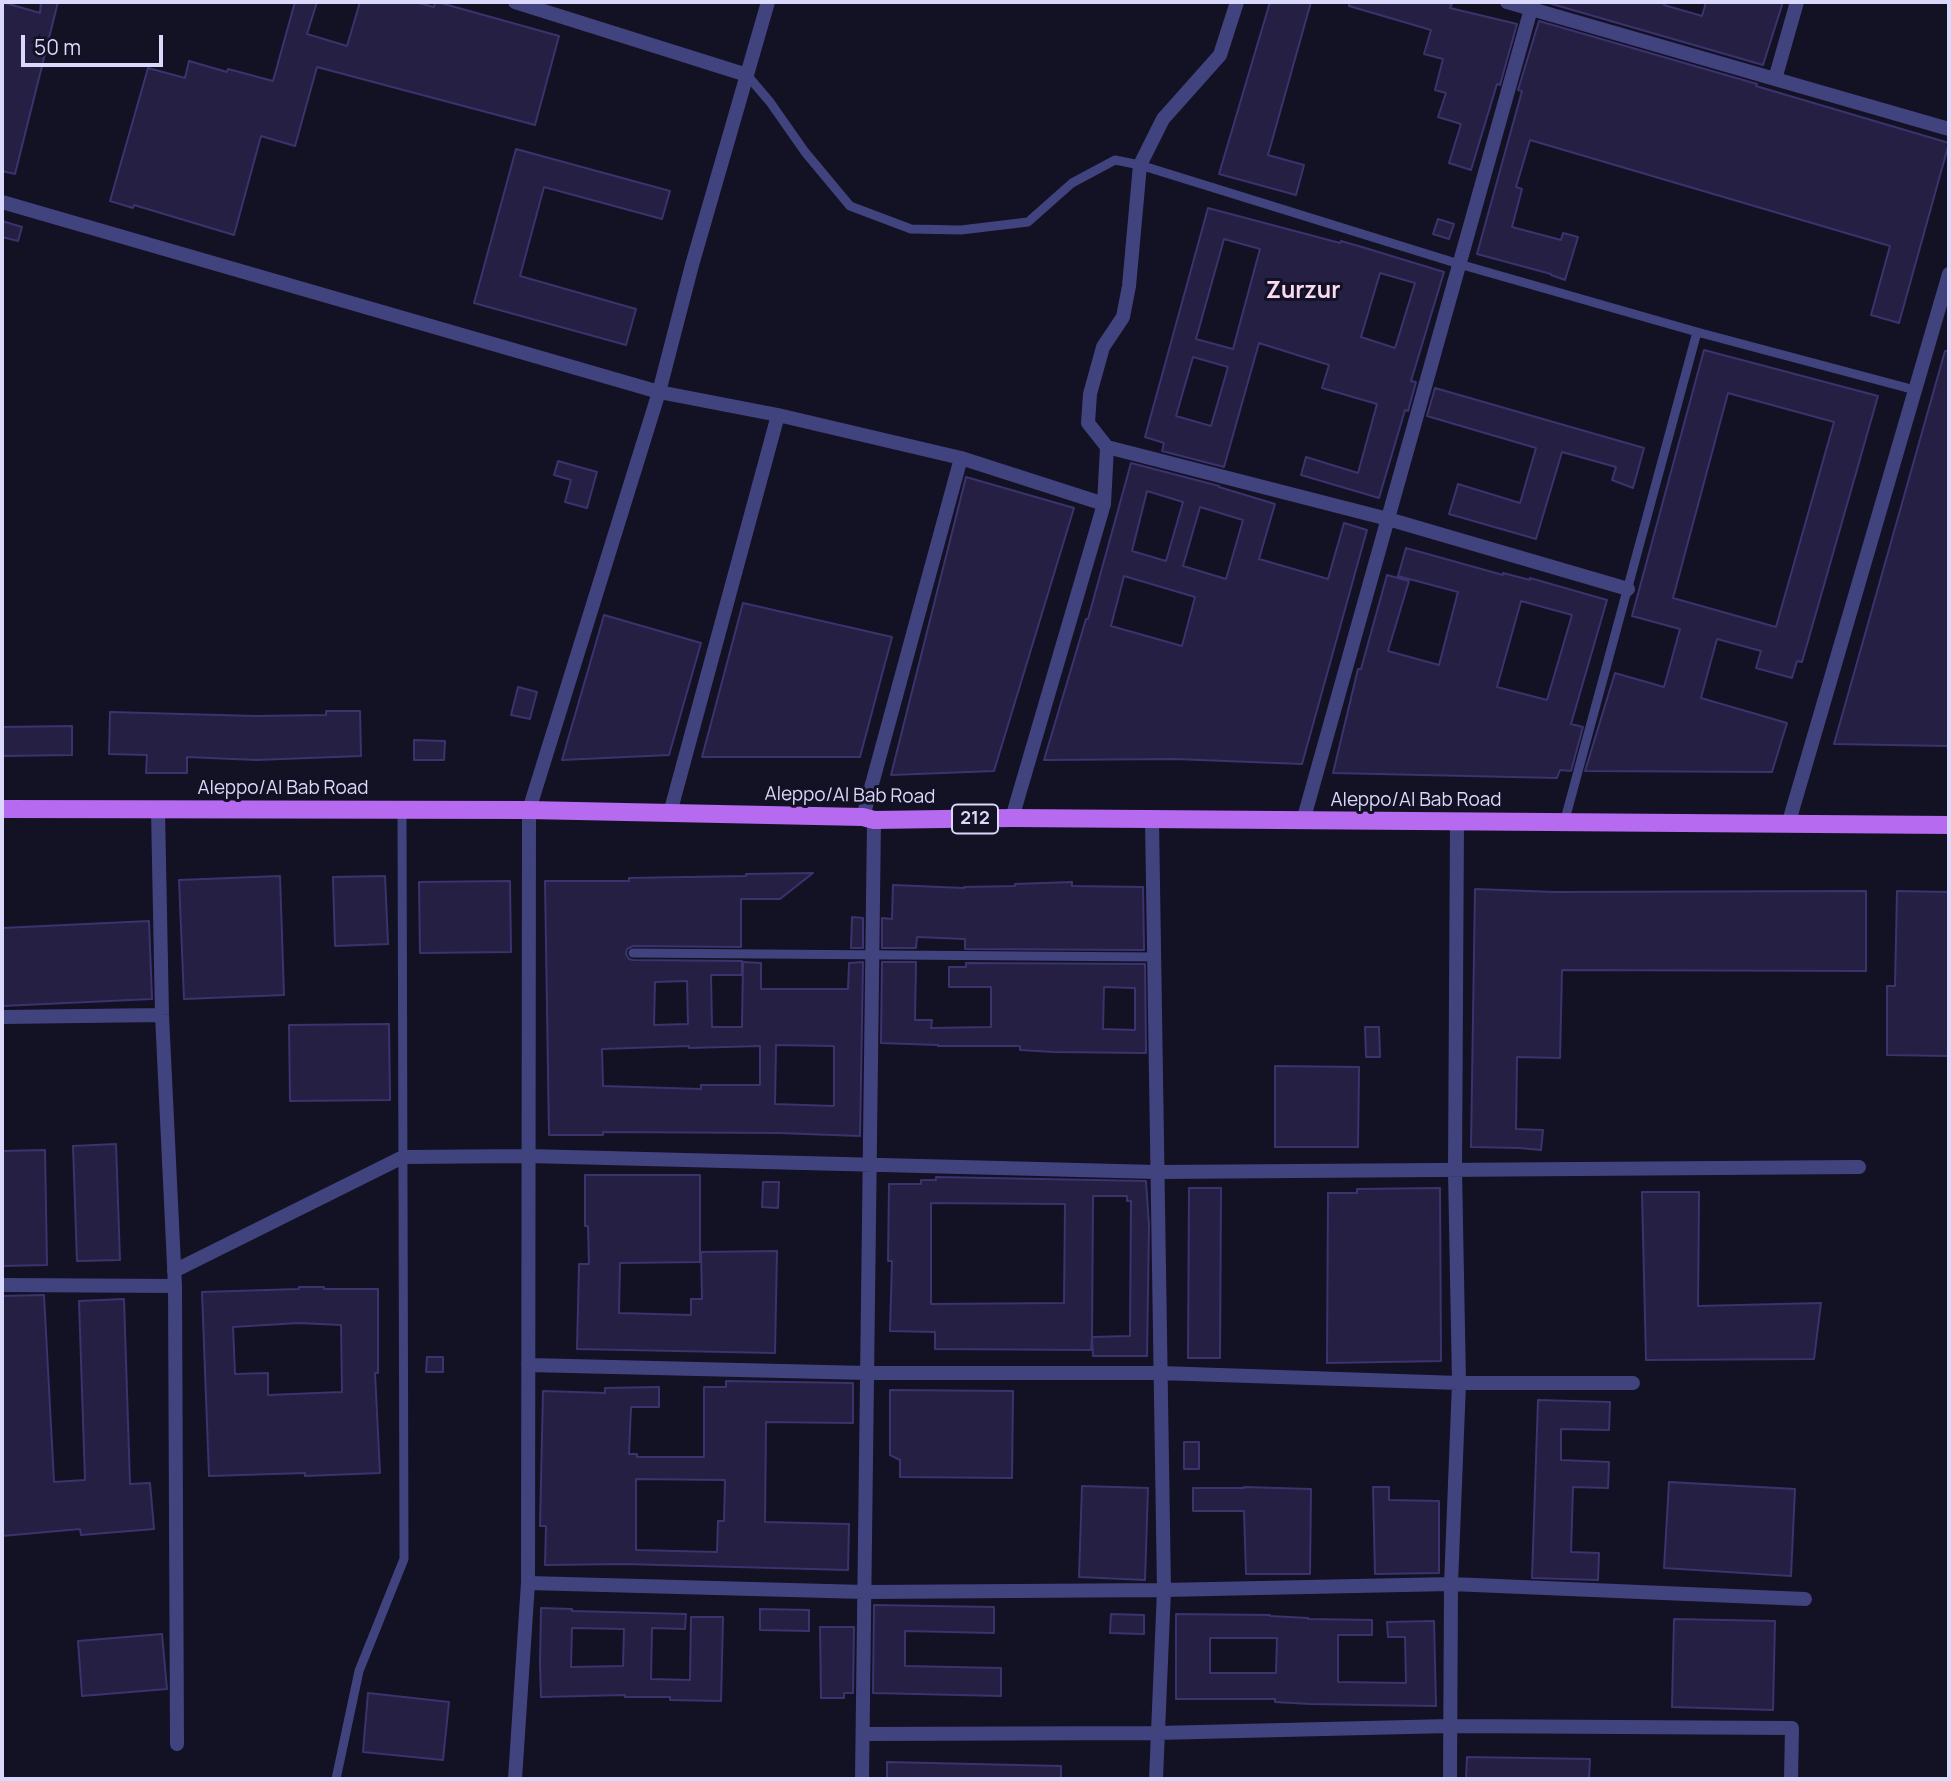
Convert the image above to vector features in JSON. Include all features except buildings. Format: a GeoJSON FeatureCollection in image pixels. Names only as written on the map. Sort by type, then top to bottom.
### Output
{"type":"FeatureCollection","features":[{"type":"Feature","properties":{"kind":"main road","name":"Aleppo/Al Bab Road"},"geometry":{"type":"LineString","coordinates":[[2,809],[529,810],[868,818],[1949,825]]}},
{"type":"Feature","properties":{"kind":"street"},"geometry":{"type":"LineString","coordinates":[[516,2],[747,75]]}},
{"type":"Feature","properties":{"kind":"street"},"geometry":{"type":"LineString","coordinates":[[515,1779],[528,1583],[529,810],[659,393],[768,2]]}},
{"type":"Feature","properties":{"kind":"street"},"geometry":{"type":"LineString","coordinates":[[1237,2],[1220,55],[1163,119],[1140,164],[1129,286],[1123,317],[1103,347],[1090,394],[1088,423],[1107,446],[1388,519],[1628,589]]}},
{"type":"Feature","properties":{"kind":"street"},"geometry":{"type":"LineString","coordinates":[[1507,2],[1949,129]]}},
{"type":"Feature","properties":{"kind":"street"},"geometry":{"type":"LineString","coordinates":[[1775,79],[1797,2]]}},
{"type":"Feature","properties":{"kind":"street"},"geometry":{"type":"LineString","coordinates":[[1303,821],[1531,9]]}},
{"type":"Feature","properties":{"kind":"street"},"geometry":{"type":"LineString","coordinates":[[2,202],[659,393],[778,415],[961,458],[1104,504]]}},
{"type":"Feature","properties":{"kind":"street"},"geometry":{"type":"LineString","coordinates":[[1788,824],[1949,274]]}},
{"type":"Feature","properties":{"kind":"street"},"geometry":{"type":"LineString","coordinates":[[670,813],[778,415]]}},
{"type":"Feature","properties":{"kind":"street"},"geometry":{"type":"LineString","coordinates":[[1012,818],[1104,504],[1107,446]]}},
{"type":"Feature","properties":{"kind":"street"},"geometry":{"type":"LineString","coordinates":[[862,1779],[872,953],[868,818],[961,458]]}},
{"type":"Feature","properties":{"kind":"street"},"geometry":{"type":"LineString","coordinates":[[158,810],[162,1015],[174,1278],[177,1744]]}},
{"type":"Feature","properties":{"kind":"street"},"geometry":{"type":"LineString","coordinates":[[1152,820],[1164,1590],[1156,1779]]}},
{"type":"Feature","properties":{"kind":"street"},"geometry":{"type":"LineString","coordinates":[[1450,1779],[1451,1584],[1459,1383],[1455,1170],[1457,822]]}},
{"type":"Feature","properties":{"kind":"street"},"geometry":{"type":"LineString","coordinates":[[2,1017],[162,1015]]}},
{"type":"Feature","properties":{"kind":"street"},"geometry":{"type":"LineString","coordinates":[[2,1285],[174,1278],[403,1157],[528,1156],[1157,1172],[1859,1167]]}},
{"type":"Feature","properties":{"kind":"street"},"geometry":{"type":"LineString","coordinates":[[528,1365],[867,1373],[1160,1373],[1459,1383],[1633,1383]]}},
{"type":"Feature","properties":{"kind":"street"},"geometry":{"type":"LineString","coordinates":[[528,1583],[865,1592],[1451,1584],[1805,1599]]}},
{"type":"Feature","properties":{"kind":"street"},"geometry":{"type":"LineString","coordinates":[[863,1734],[1157,1733],[1450,1726],[1792,1728],[1791,1779]]}},
{"type":"Feature","properties":{"kind":"lane"},"geometry":{"type":"LineString","coordinates":[[747,75],[850,206],[911,229],[961,230],[1028,222],[1072,183],[1115,160],[1140,164],[1459,264],[1697,332],[1915,390]]}},
{"type":"Feature","properties":{"kind":"lane"},"geometry":{"type":"LineString","coordinates":[[1564,823],[1697,332]]}},
{"type":"Feature","properties":{"kind":"lane"},"geometry":{"type":"LineString","coordinates":[[336,1779],[359,1671],[404,1559],[402,810]]}},
{"type":"Feature","properties":{"kind":"lane"},"geometry":{"type":"LineString","coordinates":[[634,953],[1154,957]]}},
{"type":"Feature","properties":{"kind":"district","name":"Zurzur"},"geometry":{"type":"Point","coordinates":[1303,292]}}]}
